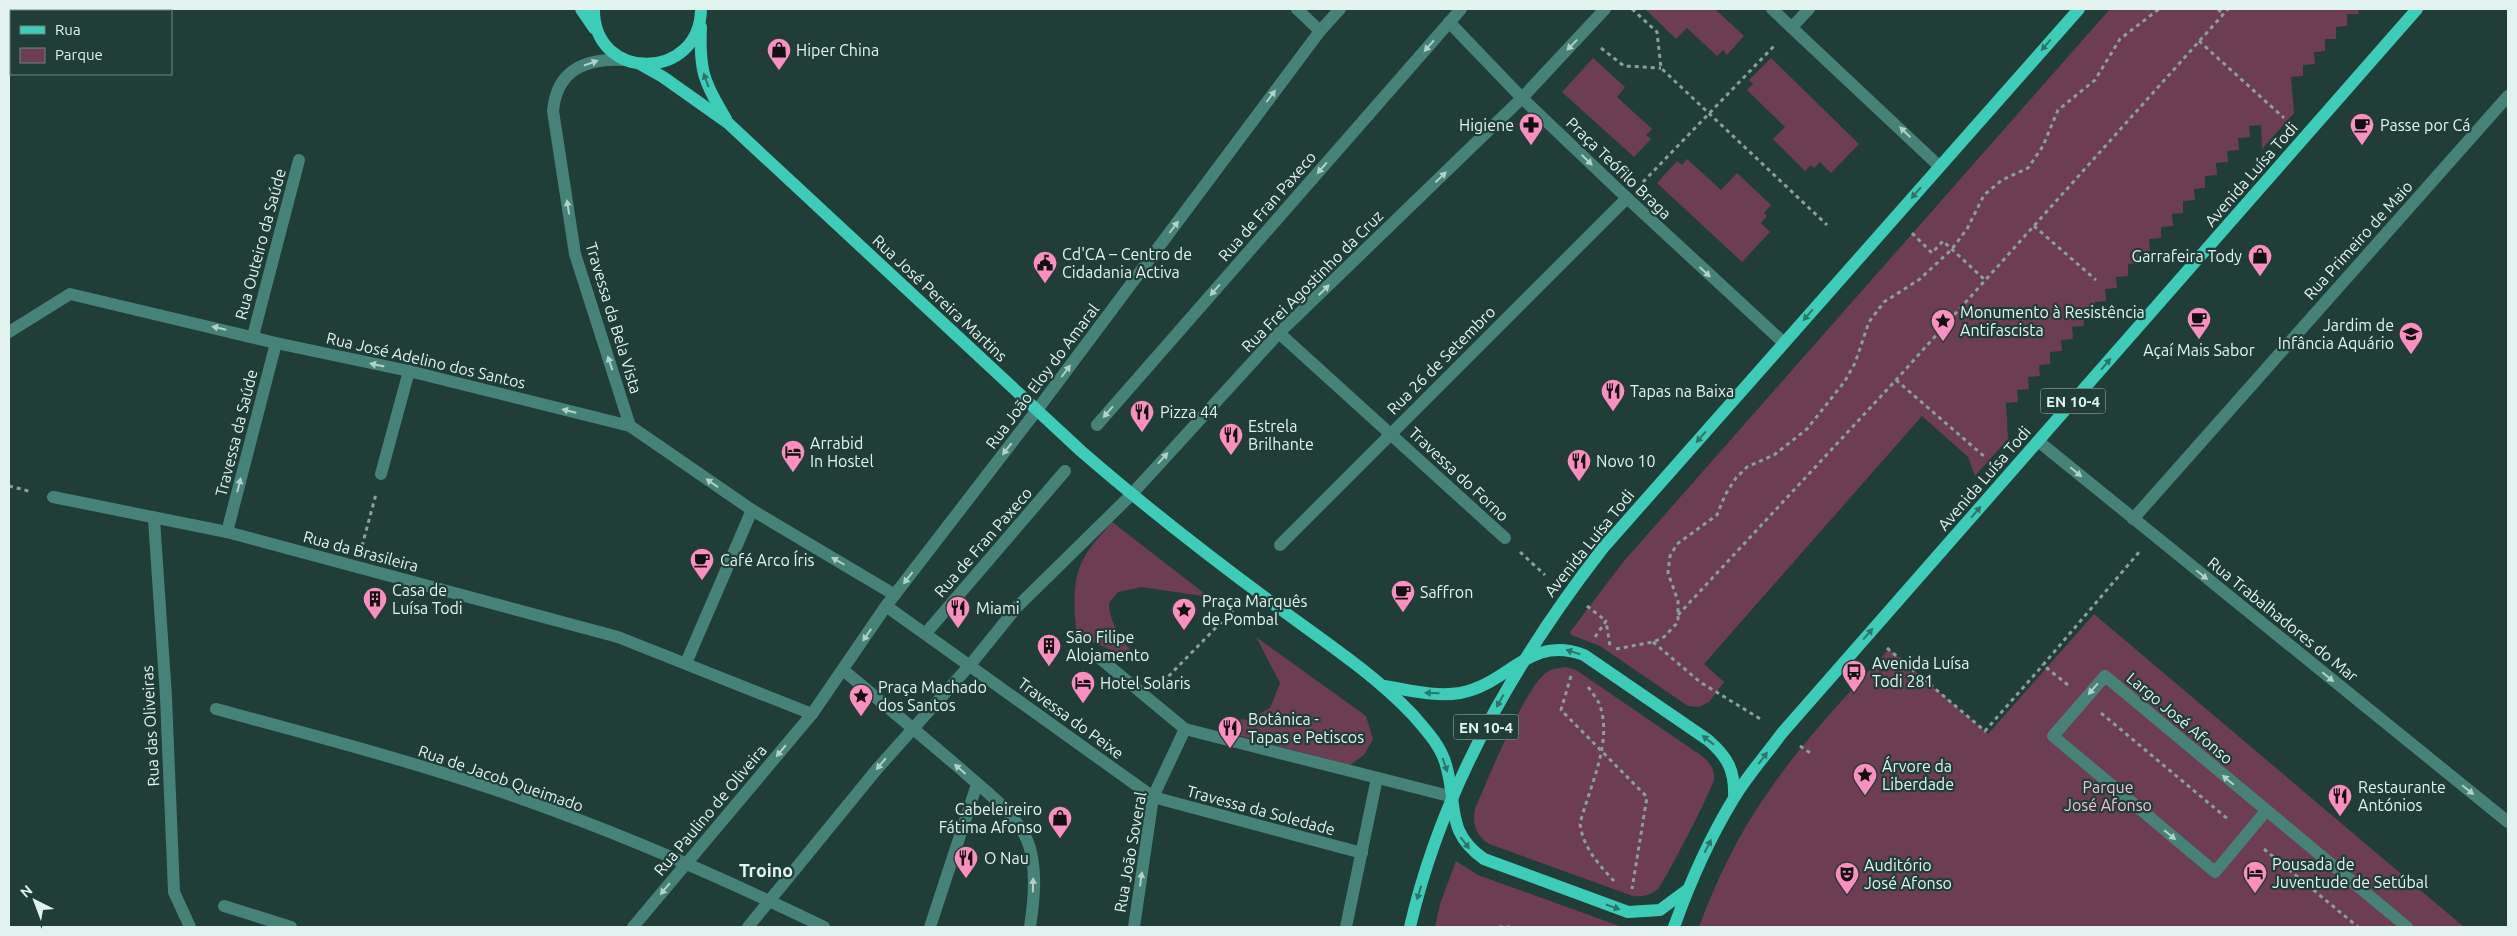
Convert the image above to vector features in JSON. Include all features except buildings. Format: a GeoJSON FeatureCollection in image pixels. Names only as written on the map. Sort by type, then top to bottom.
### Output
{"type":"FeatureCollection","features":[{"type":"Feature","properties":{"kind":"main road"},"geometry":{"type":"LineString","coordinates":[[581,9],[610,50],[624,60],[640,64],[657,64],[674,58],[687,48],[696,35],[701,14]]}},
{"type":"Feature","properties":{"kind":"main road"},"geometry":{"type":"LineString","coordinates":[[594,9],[594,20],[600,36]]}},
{"type":"Feature","properties":{"kind":"main road","name":"Avenida Luísa Todi"},"geometry":{"type":"LineString","coordinates":[[1410,927],[1433,847],[1481,736],[1524,658],[1568,592],[1603,548],[2079,9]]}},
{"type":"Feature","properties":{"kind":"main road","name":"Avenida Luísa Todi"},"geometry":{"type":"LineString","coordinates":[[1674,927],[1687,890],[1707,847],[1734,797],[1782,733],[2417,9]]}},
{"type":"Feature","properties":{"kind":"main road","name":"Rua José Pereira Martins"},"geometry":{"type":"LineString","coordinates":[[701,14],[700,58],[705,82],[728,123]]}},
{"type":"Feature","properties":{"kind":"main road","name":"Rua José Pereira Martins"},"geometry":{"type":"LineString","coordinates":[[640,64],[663,76],[728,123],[1131,495]]}},
{"type":"Feature","properties":{"kind":"main road"},"geometry":{"type":"LineString","coordinates":[[1131,495],[1384,686],[1432,738],[1446,763],[1454,798],[1454,820],[1461,839],[1471,851],[1484,859],[1628,912],[1660,910],[1687,890]]}},
{"type":"Feature","properties":{"kind":"main road"},"geometry":{"type":"LineString","coordinates":[[1384,686],[1428,694],[1461,693],[1492,681],[1524,658],[1553,649],[1568,650],[1584,655],[1722,751],[1730,764],[1734,778],[1734,797]]}},
{"type":"Feature","properties":{"kind":"street"},"geometry":{"type":"LineString","coordinates":[[1297,9],[1320,31]]}},
{"type":"Feature","properties":{"kind":"street","name":"Rua João Eloy do Amaral"},"geometry":{"type":"LineString","coordinates":[[895,595],[1037,410],[1320,31],[1340,9]]}},
{"type":"Feature","properties":{"kind":"street","name":"Rua de Fran Paxeco"},"geometry":{"type":"LineString","coordinates":[[1097,425],[1461,9]]}},
{"type":"Feature","properties":{"kind":"street"},"geometry":{"type":"LineString","coordinates":[[1522,98],[1584,34],[1605,9]]}},
{"type":"Feature","properties":{"kind":"street"},"geometry":{"type":"LineString","coordinates":[[1772,9],[1939,166]]}},
{"type":"Feature","properties":{"kind":"street"},"geometry":{"type":"LineString","coordinates":[[1792,27],[1809,9]]}},
{"type":"Feature","properties":{"kind":"street","name":"Praça Teófilo Braga"},"geometry":{"type":"LineString","coordinates":[[1450,22],[1522,98],[1626,198],[1784,343]]}},
{"type":"Feature","properties":{"kind":"street","name":"Travessa da Bela Vista"},"geometry":{"type":"LineString","coordinates":[[624,60],[605,59],[589,62],[571,72],[560,85],[554,97],[553,111],[575,254],[630,426]]}},
{"type":"Feature","properties":{"kind":"street","name":"Rua Primeiro de Maio"},"geometry":{"type":"LineString","coordinates":[[2133,519],[2508,96]]}},
{"type":"Feature","properties":{"kind":"street","name":"Rua Frei Agostinho da Cruz"},"geometry":{"type":"LineString","coordinates":[[1131,495],[1280,334],[1522,98]]}},
{"type":"Feature","properties":{"kind":"street","name":"Rua Outeiro da Saúde"},"geometry":{"type":"LineString","coordinates":[[253,336],[299,160]]}},
{"type":"Feature","properties":{"kind":"street","name":"Rua 26 de Setembro"},"geometry":{"type":"LineString","coordinates":[[1280,545],[1626,198]]}},
{"type":"Feature","properties":{"kind":"street","name":"Rua José Adelino dos Santos"},"geometry":{"type":"LineString","coordinates":[[9,332],[70,294],[276,343],[409,372],[630,426],[752,510]]}},
{"type":"Feature","properties":{"kind":"street","name":"Travessa do Forno"},"geometry":{"type":"LineString","coordinates":[[1280,334],[1505,538]]}},
{"type":"Feature","properties":{"kind":"street","name":"Travessa da Saúde"},"geometry":{"type":"LineString","coordinates":[[227,532],[276,343]]}},
{"type":"Feature","properties":{"kind":"street"},"geometry":{"type":"LineString","coordinates":[[381,474],[409,372]]}},
{"type":"Feature","properties":{"kind":"street","name":"Rua Trabalhadores do Mar"},"geometry":{"type":"LineString","coordinates":[[2038,440],[2508,822]]}},
{"type":"Feature","properties":{"kind":"street","name":"Rua de Fran Paxeco"},"geometry":{"type":"LineString","coordinates":[[926,634],[1065,471]]}},
{"type":"Feature","properties":{"kind":"street"},"geometry":{"type":"LineString","coordinates":[[748,927],[768,900],[912,727],[970,665],[1017,607],[1131,495]]}},
{"type":"Feature","properties":{"kind":"street","name":"Rua da Brasileira"},"geometry":{"type":"LineString","coordinates":[[53,497],[154,519],[227,532],[618,637],[686,663]]}},
{"type":"Feature","properties":{"kind":"street"},"geometry":{"type":"LineString","coordinates":[[752,510],[895,595],[812,714],[686,663],[752,510]]}},
{"type":"Feature","properties":{"kind":"street","name":"Rua das Oliveiras"},"geometry":{"type":"LineString","coordinates":[[154,519],[166,697],[174,892],[190,927]]}},
{"type":"Feature","properties":{"kind":"street"},"geometry":{"type":"LineString","coordinates":[[886,606],[970,665]]}},
{"type":"Feature","properties":{"kind":"street"},"geometry":{"type":"LineString","coordinates":[[1097,656],[1185,729],[1454,798]]}},
{"type":"Feature","properties":{"kind":"street","name":"Travessa do Peixe"},"geometry":{"type":"LineString","coordinates":[[970,665],[1153,797]]}},
{"type":"Feature","properties":{"kind":"street"},"geometry":{"type":"LineString","coordinates":[[843,670],[977,784],[1018,824],[1028,843],[1034,867],[1030,927]]}},
{"type":"Feature","properties":{"kind":"street","name":"Largo José Afonso"},"geometry":{"type":"LineString","coordinates":[[2266,811],[2215,872],[2053,736],[2105,676],[2407,927]]}},
{"type":"Feature","properties":{"kind":"street","name":"Rua de Jacob Queimado"},"geometry":{"type":"LineString","coordinates":[[216,709],[376,753],[525,800],[687,862],[768,900]]}},
{"type":"Feature","properties":{"kind":"street","name":"Rua Paulino de Oliveira"},"geometry":{"type":"LineString","coordinates":[[633,927],[812,714]]}},
{"type":"Feature","properties":{"kind":"street","name":"Rua João Soveral"},"geometry":{"type":"LineString","coordinates":[[1134,927],[1153,797],[1185,729]]}},
{"type":"Feature","properties":{"kind":"street"},"geometry":{"type":"LineString","coordinates":[[1346,927],[1377,778]]}},
{"type":"Feature","properties":{"kind":"street"},"geometry":{"type":"LineString","coordinates":[[930,927],[977,784]]}},
{"type":"Feature","properties":{"kind":"street","name":"Travessa da Soledade"},"geometry":{"type":"LineString","coordinates":[[1153,797],[1362,853]]}},
{"type":"Feature","properties":{"kind":"street"},"geometry":{"type":"LineString","coordinates":[[768,900],[824,927]]}},
{"type":"Feature","properties":{"kind":"street"},"geometry":{"type":"LineString","coordinates":[[224,906],[291,927]]}},
{"type":"Feature","properties":{"kind":"path"},"geometry":{"type":"LineString","coordinates":[[1632,9],[1657,32],[1661,68]]}},
{"type":"Feature","properties":{"kind":"path"},"geometry":{"type":"LineString","coordinates":[[1610,646],[1618,650],[1653,642],[1664,637],[1678,622],[1678,601],[1668,573],[1670,556],[1677,544],[1717,515],[1725,495],[1736,478],[1747,467],[1774,455],[1807,429],[1845,381],[1855,363],[1869,322],[1884,302],[1920,279],[1952,249],[1967,229],[1984,195],[2002,180],[2028,168],[2043,146],[2058,110],[2095,80],[2120,39],[2159,9]]}},
{"type":"Feature","properties":{"kind":"path"},"geometry":{"type":"LineString","coordinates":[[2218,9],[2223,14]]}},
{"type":"Feature","properties":{"kind":"path"},"geometry":{"type":"LineString","coordinates":[[1678,615],[1896,380],[2228,9]]}},
{"type":"Feature","properties":{"kind":"path"},"geometry":{"type":"LineString","coordinates":[[1626,198],[1792,27]]}},
{"type":"Feature","properties":{"kind":"path"},"geometry":{"type":"LineString","coordinates":[[1584,34],[1624,66],[1661,68],[1827,225]]}},
{"type":"Feature","properties":{"kind":"path"},"geometry":{"type":"LineString","coordinates":[[2199,40],[2284,118]]}},
{"type":"Feature","properties":{"kind":"path"},"geometry":{"type":"LineString","coordinates":[[2034,226],[2096,280]]}},
{"type":"Feature","properties":{"kind":"path"},"geometry":{"type":"LineString","coordinates":[[1912,233],[1932,253],[1943,241],[1985,280]]}},
{"type":"Feature","properties":{"kind":"path"},"geometry":{"type":"LineString","coordinates":[[1896,380],[1986,458]]}},
{"type":"Feature","properties":{"kind":"path"},"geometry":{"type":"LineString","coordinates":[[357,567],[381,474]]}},
{"type":"Feature","properties":{"kind":"path"},"geometry":{"type":"LineString","coordinates":[[1505,538],[1545,575]]}},
{"type":"Feature","properties":{"kind":"path"},"geometry":{"type":"LineString","coordinates":[[1582,602],[1606,621],[1610,646],[1587,680],[1588,687],[1598,702],[1602,716],[1601,751],[1580,824],[1586,847],[1619,886],[1613,908]]}},
{"type":"Feature","properties":{"kind":"path"},"geometry":{"type":"LineString","coordinates":[[1155,704],[1162,683],[1234,609]]}},
{"type":"Feature","properties":{"kind":"path"},"geometry":{"type":"LineString","coordinates":[[1594,640],[1606,621]]}},
{"type":"Feature","properties":{"kind":"path"},"geometry":{"type":"LineString","coordinates":[[1870,632],[1985,731],[2043,665]]}},
{"type":"Feature","properties":{"kind":"path"},"geometry":{"type":"LineString","coordinates":[[1653,642],[1700,682],[1762,720]]}},
{"type":"Feature","properties":{"kind":"path"},"geometry":{"type":"LineString","coordinates":[[1574,672],[1569,678],[1561,710],[1647,797],[1628,912]]}},
{"type":"Feature","properties":{"kind":"path"},"geometry":{"type":"LineString","coordinates":[[1799,746],[1812,754]]}},
{"type":"Feature","properties":{"kind":"path"},"geometry":{"type":"LineString","coordinates":[[1499,927],[1510,927]]}},
{"type":"Feature","properties":{"kind":"green space"},"geometry":{"type":"Polygon","coordinates":[[[1645,9],[1715,9],[1744,36],[1727,55],[1723,50],[1717,56],[1687,28],[1676,39],[1645,9]]]}},
{"type":"Feature","properties":{"kind":"green space"},"geometry":{"type":"Polygon","coordinates":[[[2110,9],[2358,9],[2359,14],[2347,14],[2347,26],[2336,27],[2336,39],[2325,39],[2325,51],[2314,52],[2315,64],[2303,65],[2303,76],[2291,77],[2294,113],[2262,149],[2261,125],[2249,126],[2250,137],[2238,138],[2239,150],[2227,151],[2228,162],[2216,163],[2217,175],[2205,176],[2205,188],[2194,189],[2195,200],[2183,201],[2183,213],[2172,214],[2173,226],[2161,227],[2161,238],[2149,239],[2150,251],[2139,252],[2139,263],[2128,264],[2128,276],[2116,277],[2117,288],[2105,289],[2106,301],[2095,302],[2095,314],[2083,315],[2084,326],[2072,327],[2073,339],[2061,340],[2062,351],[2050,352],[2050,364],[2039,365],[2040,376],[2028,377],[2029,389],[2017,390],[2018,402],[2006,403],[2008,439],[1975,476],[1968,457],[1922,416],[1704,664],[1724,682],[1709,702],[1699,707],[1688,706],[1600,646],[1571,635],[1570,632],[1624,561],[2110,9]]]}},
{"type":"Feature","properties":{"kind":"green space"},"geometry":{"type":"Polygon","coordinates":[[[1593,58],[1625,87],[1617,97],[1652,129],[1646,135],[1651,139],[1634,157],[1562,92],[1593,58]]]}},
{"type":"Feature","properties":{"kind":"green space"},"geometry":{"type":"Polygon","coordinates":[[[1771,58],[1859,144],[1831,173],[1820,162],[1814,168],[1811,165],[1805,171],[1773,139],[1785,127],[1747,90],[1753,84],[1749,80],[1771,58]]]}},
{"type":"Feature","properties":{"kind":"green space"},"geometry":{"type":"Polygon","coordinates":[[[1687,159],[1721,190],[1737,173],[1771,205],[1764,213],[1767,216],[1761,223],[1770,232],[1742,262],[1657,183],[1677,161],[1682,165],[1687,159]]]}},
{"type":"Feature","properties":{"kind":"green space"},"geometry":{"type":"Polygon","coordinates":[[[1112,522],[1209,597],[1141,587],[1118,592],[1109,603],[1112,620],[1125,643],[1143,663],[1077,636],[1075,595],[1077,575],[1085,556],[1112,522]]]}},
{"type":"Feature","properties":{"kind":"green space","name":"Parque José Afonso"},"geometry":{"type":"Polygon","coordinates":[[[2094,614],[2464,927],[1699,927],[1728,859],[1766,795],[1809,738],[1889,649],[1988,734],[2094,614]]]}},
{"type":"Feature","properties":{"kind":"green space"},"geometry":{"type":"Polygon","coordinates":[[[1256,637],[1366,716],[1373,739],[1364,755],[1350,765],[1237,735],[1241,719],[1248,720],[1270,708],[1280,683],[1256,637]]]}},
{"type":"Feature","properties":{"kind":"green space"},"geometry":{"type":"Polygon","coordinates":[[[1566,667],[1576,670],[1699,754],[1712,768],[1714,779],[1706,798],[1662,883],[1658,889],[1650,894],[1633,896],[1489,844],[1476,829],[1474,820],[1475,809],[1497,757],[1528,696],[1547,672],[1566,667]]]}},
{"type":"Feature","properties":{"kind":"green space"},"geometry":{"type":"Polygon","coordinates":[[[1456,861],[1478,875],[1622,927],[1435,927],[1440,904],[1456,861]]]}},
{"type":"Feature","properties":{"kind":"place","name":"Hiper China"},"geometry":{"type":"Point","coordinates":[779,71]}},
{"type":"Feature","properties":{"kind":"place","name":"Higiene"},"geometry":{"type":"Point","coordinates":[1531,146]}},
{"type":"Feature","properties":{"kind":"place","name":"Passe por Cá"},"geometry":{"type":"Point","coordinates":[2362,146]}},
{"type":"Feature","properties":{"kind":"place","name":"Garrafeira Tody"},"geometry":{"type":"Point","coordinates":[2260,277]}},
{"type":"Feature","properties":{"kind":"place","name":"Cd'CA – Centro de Cidadania Activa"},"geometry":{"type":"Point","coordinates":[1045,284]}},
{"type":"Feature","properties":{"kind":"place","name":"Açaí Mais Sabor"},"geometry":{"type":"Point","coordinates":[2199,340]}},
{"type":"Feature","properties":{"kind":"place","name":"Monumento à Resistência Antifascista"},"geometry":{"type":"Point","coordinates":[1943,342]}},
{"type":"Feature","properties":{"kind":"place","name":"Jardim de Infância Aquário"},"geometry":{"type":"Point","coordinates":[2411,355]}},
{"type":"Feature","properties":{"kind":"place","name":"Tapas na Baixa"},"geometry":{"type":"Point","coordinates":[1613,412]}},
{"type":"Feature","properties":{"kind":"place","name":"Pizza 44"},"geometry":{"type":"Point","coordinates":[1142,433]}},
{"type":"Feature","properties":{"kind":"place","name":"Estrela Brilhante"},"geometry":{"type":"Point","coordinates":[1231,456]}},
{"type":"Feature","properties":{"kind":"place","name":"Arrabid In Hostel"},"geometry":{"type":"Point","coordinates":[793,473]}},
{"type":"Feature","properties":{"kind":"place","name":"Novo 10"},"geometry":{"type":"Point","coordinates":[1579,482]}},
{"type":"Feature","properties":{"kind":"place","name":"Café Arco Íris"},"geometry":{"type":"Point","coordinates":[702,581]}},
{"type":"Feature","properties":{"kind":"place","name":"Saffron"},"geometry":{"type":"Point","coordinates":[1403,613]}},
{"type":"Feature","properties":{"kind":"place","name":"Casa de Luísa Todi"},"geometry":{"type":"Point","coordinates":[375,620]}},
{"type":"Feature","properties":{"kind":"place","name":"Miami"},"geometry":{"type":"Point","coordinates":[958,629]}},
{"type":"Feature","properties":{"kind":"place","name":"Praça Marquês de Pombal"},"geometry":{"type":"Point","coordinates":[1184,631]}},
{"type":"Feature","properties":{"kind":"place","name":"São Filipe Alojamento"},"geometry":{"type":"Point","coordinates":[1049,667]}},
{"type":"Feature","properties":{"kind":"place","name":"Avenida Luísa Todi 281"},"geometry":{"type":"Point","coordinates":[1854,693]}},
{"type":"Feature","properties":{"kind":"place","name":"Hotel Solaris"},"geometry":{"type":"Point","coordinates":[1083,704]}},
{"type":"Feature","properties":{"kind":"place","name":"Praça Machado dos Santos"},"geometry":{"type":"Point","coordinates":[861,717]}},
{"type":"Feature","properties":{"kind":"place","name":"Botânica - Tapas e Petiscos"},"geometry":{"type":"Point","coordinates":[1230,749]}},
{"type":"Feature","properties":{"kind":"place","name":"Árvore da Liberdade"},"geometry":{"type":"Point","coordinates":[1865,796]}},
{"type":"Feature","properties":{"kind":"place","name":"Restaurante Antónios"},"geometry":{"type":"Point","coordinates":[2340,817]}},
{"type":"Feature","properties":{"kind":"place","name":"Cabeleireiro Fátima Afonso"},"geometry":{"type":"Point","coordinates":[1060,839]}},
{"type":"Feature","properties":{"kind":"place","name":"O Nau"},"geometry":{"type":"Point","coordinates":[966,879]}},
{"type":"Feature","properties":{"kind":"place","name":"Pousada de Juventude de Setúbal"},"geometry":{"type":"Point","coordinates":[2255,894]}},
{"type":"Feature","properties":{"kind":"place","name":"Auditório José Afonso"},"geometry":{"type":"Point","coordinates":[1847,895]}},
{"type":"Feature","properties":{"kind":"district","name":"Troino"},"geometry":{"type":"Point","coordinates":[766,870]}}]}
